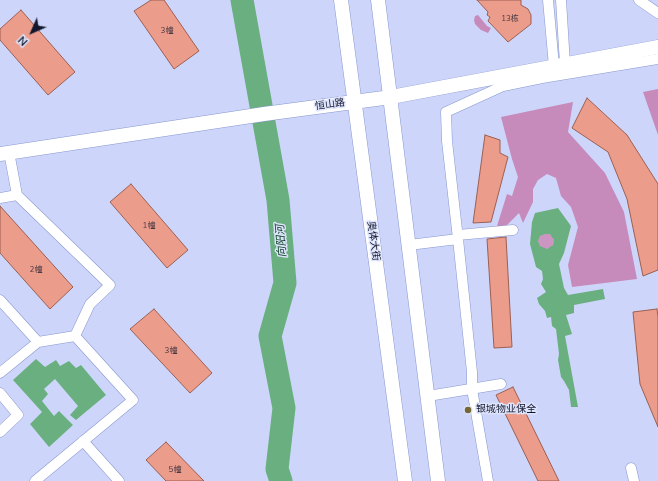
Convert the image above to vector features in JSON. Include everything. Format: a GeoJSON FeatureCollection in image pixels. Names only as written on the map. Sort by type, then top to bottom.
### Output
{"type":"FeatureCollection","features":[{"type":"Feature","properties":{"kind":"main road","name":"奥体大街"},"geometry":{"type":"LineString","coordinates":[[341,0],[405,481]]}},
{"type":"Feature","properties":{"kind":"main road"},"geometry":{"type":"LineString","coordinates":[[378,0],[438,481]]}},
{"type":"Feature","properties":{"kind":"main road","name":"恒山路"},"geometry":{"type":"LineString","coordinates":[[5,153],[391,97],[658,47]]}},
{"type":"Feature","properties":{"kind":"street"},"geometry":{"type":"LineString","coordinates":[[548,0],[560,65]]}},
{"type":"Feature","properties":{"kind":"street"},"geometry":{"type":"LineString","coordinates":[[560,65],[561,0]]}},
{"type":"Feature","properties":{"kind":"street"},"geometry":{"type":"LineString","coordinates":[[639,0],[658,13]]}},
{"type":"Feature","properties":{"kind":"street"},"geometry":{"type":"LineString","coordinates":[[488,481],[472,389],[472,372],[447,141],[446,112],[503,86],[658,59]]}},
{"type":"Feature","properties":{"kind":"street"},"geometry":{"type":"LineString","coordinates":[[5,153],[18,195],[110,285],[90,304],[75,336]]}},
{"type":"Feature","properties":{"kind":"street"},"geometry":{"type":"LineString","coordinates":[[0,198],[18,195]]}},
{"type":"Feature","properties":{"kind":"street"},"geometry":{"type":"LineString","coordinates":[[409,246],[458,237],[513,230]]}},
{"type":"Feature","properties":{"kind":"street"},"geometry":{"type":"LineString","coordinates":[[0,300],[38,342]]}},
{"type":"Feature","properties":{"kind":"street"},"geometry":{"type":"LineString","coordinates":[[0,373],[38,342],[75,336]]}},
{"type":"Feature","properties":{"kind":"street"},"geometry":{"type":"LineString","coordinates":[[35,481],[133,400],[75,336]]}},
{"type":"Feature","properties":{"kind":"street"},"geometry":{"type":"LineString","coordinates":[[428,396],[501,384]]}},
{"type":"Feature","properties":{"kind":"street"},"geometry":{"type":"LineString","coordinates":[[0,393],[18,415],[0,432]]}},
{"type":"Feature","properties":{"kind":"street"},"geometry":{"type":"LineString","coordinates":[[83,441],[119,481]]}},
{"type":"Feature","properties":{"kind":"street"},"geometry":{"type":"LineString","coordinates":[[631,468],[634,481]]}},
{"type":"Feature","properties":{"kind":"shaded area"},"geometry":{"type":"Polygon","coordinates":[[[478,15],[487,26],[491,28],[488,33],[481,30],[475,24],[475,16],[478,15]]]}},
{"type":"Feature","properties":{"kind":"shaded area"},"geometry":{"type":"Polygon","coordinates":[[[658,89],[658,135],[643,92],[658,89]]]}},
{"type":"Feature","properties":{"kind":"shaded area"},"geometry":{"type":"Polygon","coordinates":[[[573,102],[568,132],[605,173],[624,212],[637,279],[572,287],[568,265],[578,227],[571,207],[561,196],[556,178],[547,174],[538,180],[533,189],[533,202],[523,223],[519,213],[505,227],[497,226],[507,194],[512,196],[518,177],[501,117],[573,102]]]}},
{"type":"Feature","properties":{"kind":"shaded area"},"geometry":{"type":"Polygon","coordinates":[[[558,208],[571,226],[564,253],[559,264],[564,288],[568,295],[603,289],[605,299],[574,305],[574,313],[566,315],[572,334],[565,336],[578,407],[571,407],[569,390],[561,377],[558,360],[559,354],[556,329],[552,326],[551,317],[547,318],[545,311],[539,304],[537,298],[546,292],[541,284],[543,279],[542,271],[536,267],[530,244],[532,222],[535,213],[558,208]],[[550,234],[540,236],[538,241],[540,246],[547,249],[553,245],[554,240],[550,234]]]}},
{"type":"Feature","properties":{"kind":"shaded area"},"geometry":{"type":"Polygon","coordinates":[[[546,233],[552,235],[554,241],[552,247],[546,249],[540,247],[538,241],[540,235],[546,233]]]}},
{"type":"Feature","properties":{"kind":"shaded area"},"geometry":{"type":"Polygon","coordinates":[[[36,359],[45,367],[56,360],[60,366],[69,361],[76,368],[81,365],[106,395],[76,420],[70,415],[78,406],[55,379],[44,389],[48,394],[42,401],[54,416],[59,411],[73,425],[49,447],[30,424],[42,412],[13,380],[36,359]]]}},
{"type":"Feature","properties":{"kind":"building"},"geometry":{"type":"Polygon","coordinates":[[[151,0],[164,0],[199,51],[174,69],[134,11],[151,0]]]}},
{"type":"Feature","properties":{"kind":"building"},"geometry":{"type":"Polygon","coordinates":[[[477,0],[521,0],[521,5],[528,9],[531,15],[531,24],[508,42],[488,21],[490,17],[487,15],[488,12],[477,0]]]}},
{"type":"Feature","properties":{"kind":"building"},"geometry":{"type":"Polygon","coordinates":[[[21,10],[75,72],[48,95],[0,40],[0,29],[21,10]]]}},
{"type":"Feature","properties":{"kind":"building"},"geometry":{"type":"Polygon","coordinates":[[[587,98],[627,135],[658,184],[658,270],[643,276],[627,199],[608,152],[572,128],[587,98]]]}},
{"type":"Feature","properties":{"kind":"building"},"geometry":{"type":"Polygon","coordinates":[[[485,135],[500,140],[500,153],[508,157],[491,222],[473,223],[485,135]]]}},
{"type":"Feature","properties":{"kind":"building"},"geometry":{"type":"Polygon","coordinates":[[[131,184],[188,250],[167,268],[110,202],[131,184]]]}},
{"type":"Feature","properties":{"kind":"building"},"geometry":{"type":"Polygon","coordinates":[[[0,206],[73,287],[50,309],[0,253],[0,206]]]}},
{"type":"Feature","properties":{"kind":"building"},"geometry":{"type":"Polygon","coordinates":[[[506,237],[512,347],[494,348],[487,239],[506,237]]]}},
{"type":"Feature","properties":{"kind":"building"},"geometry":{"type":"Polygon","coordinates":[[[154,309],[212,373],[190,393],[130,329],[154,309]]]}},
{"type":"Feature","properties":{"kind":"building"},"geometry":{"type":"Polygon","coordinates":[[[657,309],[658,427],[640,384],[633,312],[657,309]]]}},
{"type":"Feature","properties":{"kind":"building"},"geometry":{"type":"Polygon","coordinates":[[[513,387],[559,481],[538,481],[496,395],[513,387]]]}},
{"type":"Feature","properties":{"kind":"building"},"geometry":{"type":"Polygon","coordinates":[[[166,442],[204,481],[166,481],[146,460],[166,442]]]}},
{"type":"Feature","properties":{"kind":"waterway","name":"向阳河"},"geometry":{"type":"LineString","coordinates":[[242,0],[278,200],[285,283],[270,336],[284,408],[277,469],[281,481]]}},
{"type":"Feature","properties":{"kind":"place","name":"银城物业保全"},"geometry":{"type":"Point","coordinates":[468,410]}}]}
